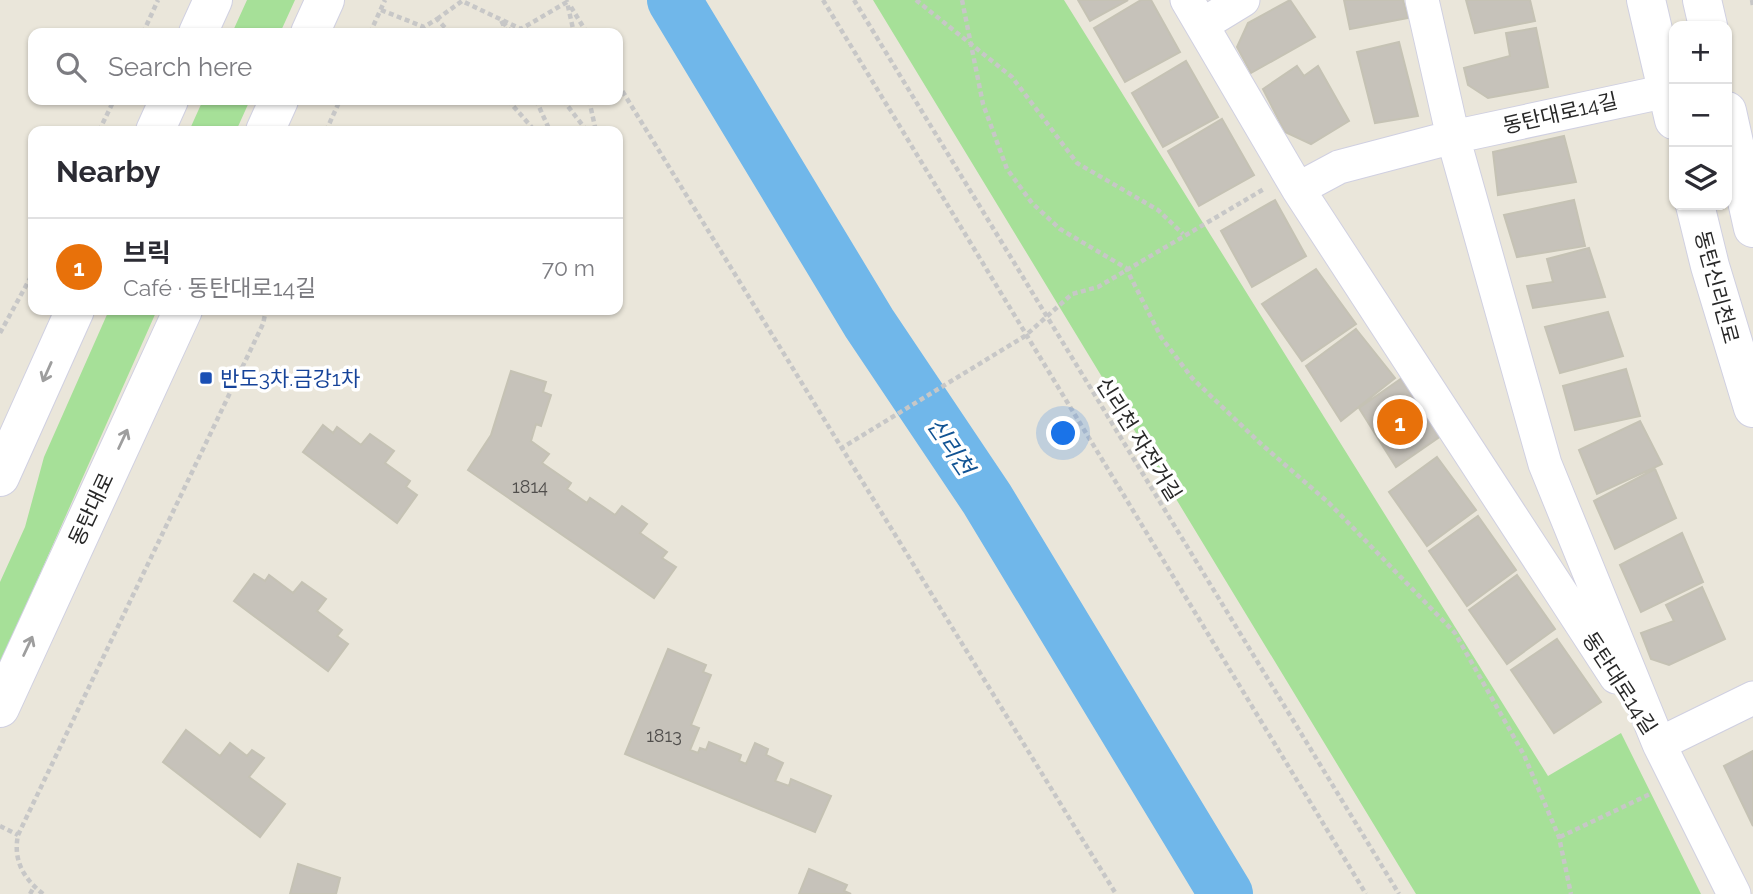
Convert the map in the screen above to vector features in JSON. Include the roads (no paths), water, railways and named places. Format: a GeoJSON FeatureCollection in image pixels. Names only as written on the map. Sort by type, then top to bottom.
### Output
{"type":"FeatureCollection","features":[{"type":"Feature","properties":{"kind":"main road"},"geometry":{"type":"LineString","coordinates":[[200,28],[213,0]]}},
{"type":"Feature","properties":{"kind":"main road"},"geometry":{"type":"LineString","coordinates":[[312,28],[325,0]]}},
{"type":"Feature","properties":{"kind":"main road"},"geometry":{"type":"LineString","coordinates":[[1646,0],[1669,97]]}},
{"type":"Feature","properties":{"kind":"main road"},"geometry":{"type":"LineString","coordinates":[[1702,0],[1707,21]]}},
{"type":"Feature","properties":{"kind":"main road"},"geometry":{"type":"LineString","coordinates":[[157,126],[167,105]]}},
{"type":"Feature","properties":{"kind":"main road"},"geometry":{"type":"LineString","coordinates":[[267,126],[277,105]]}},
{"type":"Feature","properties":{"kind":"main road"},"geometry":{"type":"LineString","coordinates":[[1732,134],[1753,228]]}},
{"type":"Feature","properties":{"kind":"main road","name":"동탄신리천로"},"geometry":{"type":"LineString","coordinates":[[1696,210],[1716,290],[1753,408]]}},
{"type":"Feature","properties":{"kind":"main road"},"geometry":{"type":"LineString","coordinates":[[0,477],[73,315]]}},
{"type":"Feature","properties":{"kind":"main road","name":"동탄대로"},"geometry":{"type":"LineString","coordinates":[[0,708],[181,315]]}},
{"type":"Feature","properties":{"kind":"street","name":"동탄대로14길"},"geometry":{"type":"LineString","coordinates":[[1243,0],[1195,13],[1298,189],[1659,744]]}},
{"type":"Feature","properties":{"kind":"street","name":"동탄대로14길"},"geometry":{"type":"LineString","coordinates":[[1422,0],[1453,137],[1545,464],[1659,744]]}},
{"type":"Feature","properties":{"kind":"street","name":"동탄대로14길"},"geometry":{"type":"LineString","coordinates":[[1298,189],[1339,167],[1453,137],[1669,105]]}},
{"type":"Feature","properties":{"kind":"street"},"geometry":{"type":"LineString","coordinates":[[1734,894],[1659,744],[1753,698]]}},
{"type":"Feature","properties":{"kind":"waterway","name":"신리천"},"geometry":{"type":"LineString","coordinates":[[674,0],[869,323],[987,499],[1226,894]]}},
{"type":"Feature","properties":{"kind":"place","name":"반도3차.금강1차"},"geometry":{"type":"Point","coordinates":[206,378]}},
{"type":"Feature","properties":{"kind":"place","name":"브릭"},"geometry":{"type":"Point","coordinates":[1400,422]}}]}
